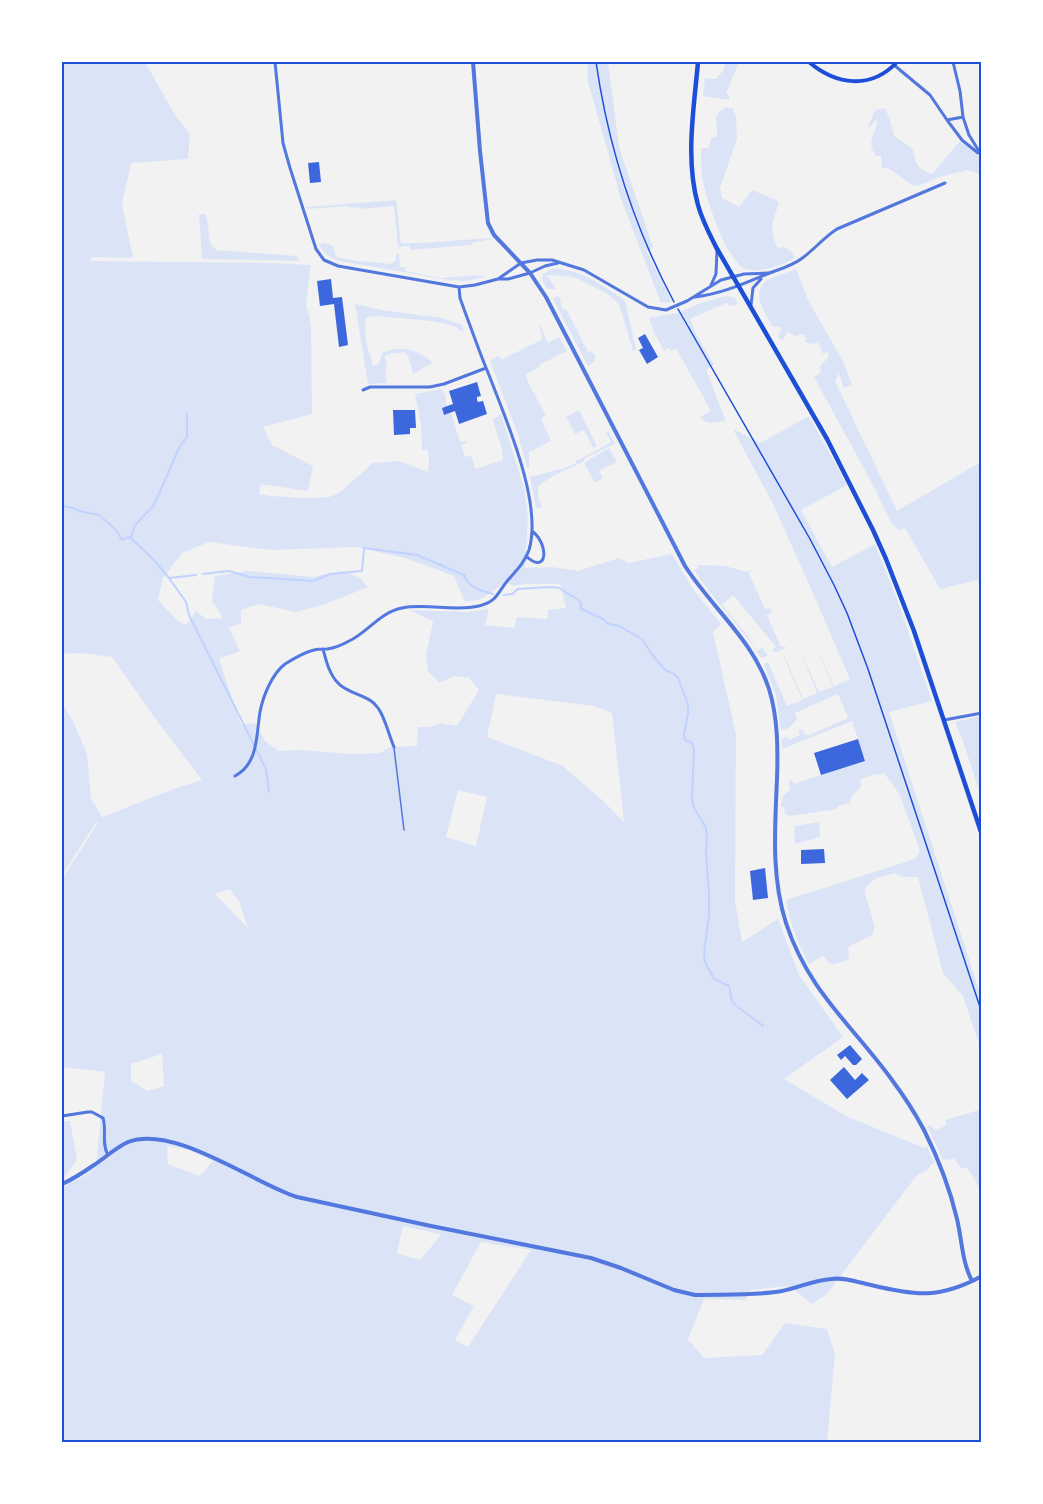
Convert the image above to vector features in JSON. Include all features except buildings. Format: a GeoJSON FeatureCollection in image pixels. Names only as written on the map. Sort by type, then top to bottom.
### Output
{"type":"FeatureCollection","features":[{"type":"Feature","properties":{"kind":"main road"},"geometry":{"type":"LineString","coordinates":[[698,62],[692,139],[693,175],[701,215],[750,307],[832,449],[873,530],[910,620],[981,835]]}},
{"type":"Feature","properties":{"kind":"main road"},"geometry":{"type":"LineString","coordinates":[[809,62],[825,74],[840,80],[853,81],[874,77],[896,63]]}},
{"type":"Feature","properties":{"kind":"street"},"geometry":{"type":"LineString","coordinates":[[275,62],[283,143],[316,249],[327,262],[338,266],[459,287],[508,279],[558,263]]}},
{"type":"Feature","properties":{"kind":"street"},"geometry":{"type":"LineString","coordinates":[[473,62],[487,220],[494,235],[530,273],[554,311],[686,566],[745,643],[763,673],[772,700],[776,723],[776,868],[781,903],[789,931],[798,955],[817,988],[892,1080],[924,1130],[951,1196],[965,1264],[972,1281]]}},
{"type":"Feature","properties":{"kind":"street"},"geometry":{"type":"LineString","coordinates":[[953,62],[963,117],[978,153]]}},
{"type":"Feature","properties":{"kind":"street"},"geometry":{"type":"LineString","coordinates":[[896,63],[930,95],[962,140],[981,156]]}},
{"type":"Feature","properties":{"kind":"street"},"geometry":{"type":"LineString","coordinates":[[947,120],[963,117]]}},
{"type":"Feature","properties":{"kind":"street"},"geometry":{"type":"LineString","coordinates":[[498,279],[522,263],[552,260],[584,270],[635,301],[655,309],[670,309],[722,280],[734,276],[769,273],[784,269],[794,264],[837,229],[945,183]]}},
{"type":"Feature","properties":{"kind":"street"},"geometry":{"type":"LineString","coordinates":[[710,286],[716,274],[717,247]]}},
{"type":"Feature","properties":{"kind":"street"},"geometry":{"type":"LineString","coordinates":[[695,297],[711,295],[739,286],[769,273]]}},
{"type":"Feature","properties":{"kind":"street"},"geometry":{"type":"LineString","coordinates":[[750,307],[753,288],[764,276]]}},
{"type":"Feature","properties":{"kind":"street"},"geometry":{"type":"LineString","coordinates":[[235,776],[244,770],[252,756],[258,740],[260,712],[264,700],[272,681],[285,665],[308,652],[335,647],[352,640],[391,611],[401,608],[465,608],[491,603],[526,556],[531,531],[530,504],[524,475],[460,298],[459,287]]}},
{"type":"Feature","properties":{"kind":"street"},"geometry":{"type":"LineString","coordinates":[[363,390],[370,387],[430,387],[486,368]]}},
{"type":"Feature","properties":{"kind":"street"},"geometry":{"type":"LineString","coordinates":[[526,556],[535,562],[542,561],[544,557],[544,550],[538,536],[531,531]]}},
{"type":"Feature","properties":{"kind":"street"},"geometry":{"type":"LineString","coordinates":[[323,649],[329,669],[337,682],[371,700],[378,707],[393,747]]}},
{"type":"Feature","properties":{"kind":"street"},"geometry":{"type":"LineString","coordinates":[[944,720],[981,713]]}},
{"type":"Feature","properties":{"kind":"street"},"geometry":{"type":"LineString","coordinates":[[62,1116],[92,1112],[103,1118],[105,1123],[104,1149],[108,1155]]}},
{"type":"Feature","properties":{"kind":"street"},"geometry":{"type":"LineString","coordinates":[[62,1184],[123,1144],[140,1139],[156,1140],[181,1145],[208,1155],[297,1197],[591,1258],[684,1293],[770,1293],[796,1288],[819,1280],[838,1278],[902,1292],[926,1294],[944,1292],[981,1276]]}},
{"type":"Feature","properties":{"kind":"lane"},"geometry":{"type":"LineString","coordinates":[[393,747],[404,830]]}},
{"type":"Feature","properties":{"kind":"path"},"geometry":{"type":"LineString","coordinates":[[596,62],[611,143],[624,186],[650,255],[670,294]]}},
{"type":"Feature","properties":{"kind":"path"},"geometry":{"type":"LineString","coordinates":[[682,316],[834,585],[847,613],[878,699],[981,1013]]}},
{"type":"Feature","properties":{"kind":"shaded area"},"geometry":{"type":"Polygon","coordinates":[[[62,62],[145,62],[175,115],[190,134],[188,159],[131,163],[122,204],[133,258],[91,257],[92,261],[311,265],[306,303],[311,325],[312,414],[263,427],[272,445],[313,466],[308,491],[261,484],[259,494],[303,498],[329,497],[339,493],[373,463],[399,461],[428,472],[428,450],[422,450],[421,426],[415,394],[442,389],[447,406],[442,408],[444,414],[451,412],[460,442],[466,441],[467,443],[461,445],[465,457],[471,455],[475,469],[503,460],[493,420],[501,414],[524,488],[528,518],[525,568],[552,567],[578,571],[619,558],[628,563],[672,554],[693,589],[721,624],[713,632],[736,734],[735,900],[742,942],[778,919],[799,975],[843,1037],[784,1079],[846,1116],[924,1148],[927,1146],[934,1162],[926,1171],[918,1174],[827,1294],[812,1304],[789,1286],[751,1290],[745,1300],[704,1299],[688,1339],[704,1358],[762,1355],[785,1323],[827,1329],[835,1354],[827,1442],[62,1442],[62,1186],[83,1177],[96,1167],[105,1072],[62,1067],[62,879],[99,821],[62,875],[62,703],[74,723],[87,754],[91,798],[102,817],[202,780],[112,657],[80,653],[62,654],[62,62]],[[209,542],[182,553],[163,578],[158,600],[178,621],[186,625],[196,611],[206,619],[223,618],[212,600],[215,576],[248,571],[313,577],[342,571],[359,577],[368,587],[323,605],[295,612],[259,604],[241,610],[241,623],[229,628],[240,651],[219,659],[241,725],[255,723],[265,741],[279,751],[380,753],[390,747],[417,746],[418,727],[430,727],[440,723],[457,726],[479,690],[469,678],[454,676],[439,683],[428,671],[426,655],[433,621],[409,610],[466,612],[489,609],[485,625],[514,628],[517,617],[547,619],[548,610],[566,608],[560,584],[515,586],[506,582],[481,599],[465,602],[454,576],[405,558],[356,547],[270,550],[209,542]],[[496,694],[487,737],[563,766],[624,822],[612,713],[594,706],[496,694]],[[458,790],[446,837],[476,846],[487,797],[458,790]],[[230,889],[215,894],[248,928],[239,901],[230,889]],[[162,1054],[131,1064],[131,1081],[148,1091],[164,1086],[162,1054]],[[167,1146],[168,1164],[200,1176],[213,1161],[189,1150],[167,1146]],[[403,1226],[397,1253],[420,1260],[441,1234],[403,1226]],[[481,1242],[452,1295],[474,1306],[455,1340],[468,1347],[531,1250],[481,1242]]]}},
{"type":"Feature","properties":{"kind":"shaded area"},"geometry":{"type":"Polygon","coordinates":[[[587,62],[608,62],[619,147],[653,247],[650,251],[646,250],[672,302],[661,303],[621,199],[588,82],[587,62]]]}},
{"type":"Feature","properties":{"kind":"shaded area"},"geometry":{"type":"Polygon","coordinates":[[[726,62],[739,62],[726,93],[729,95],[729,100],[703,96],[705,78],[717,79],[726,62]]]}},
{"type":"Feature","properties":{"kind":"shaded area"},"geometry":{"type":"Polygon","coordinates":[[[727,107],[733,109],[736,117],[737,139],[720,188],[722,198],[739,207],[752,190],[779,203],[773,220],[773,236],[778,248],[784,247],[791,251],[795,258],[771,268],[751,270],[745,269],[738,263],[724,241],[707,198],[702,176],[701,148],[708,148],[711,138],[717,137],[718,113],[727,107]]]}},
{"type":"Feature","properties":{"kind":"shaded area"},"geometry":{"type":"Polygon","coordinates":[[[885,108],[894,136],[913,149],[920,168],[932,174],[960,141],[974,150],[981,160],[981,177],[980,174],[967,170],[936,178],[918,186],[912,185],[888,168],[882,168],[881,156],[876,156],[871,143],[878,122],[875,120],[868,127],[875,110],[885,108]]]}},
{"type":"Feature","properties":{"kind":"shaded area"},"geometry":{"type":"Polygon","coordinates":[[[396,200],[401,243],[492,239],[471,245],[410,250],[409,246],[398,247],[394,206],[359,209],[358,207],[349,208],[349,206],[308,209],[307,207],[396,200]]]}},
{"type":"Feature","properties":{"kind":"shaded area"},"geometry":{"type":"Polygon","coordinates":[[[199,214],[206,214],[210,243],[216,250],[297,256],[299,261],[202,259],[199,214]]]}},
{"type":"Feature","properties":{"kind":"shaded area"},"geometry":{"type":"Polygon","coordinates":[[[326,243],[333,246],[336,257],[391,264],[396,261],[396,254],[399,254],[400,267],[405,267],[406,271],[440,278],[476,275],[485,277],[466,281],[448,280],[339,261],[327,255],[319,244],[326,243]]]}},
{"type":"Feature","properties":{"kind":"shaded area"},"geometry":{"type":"Polygon","coordinates":[[[551,269],[581,274],[625,300],[636,349],[633,351],[619,304],[606,293],[568,276],[547,275],[556,289],[547,289],[542,280],[543,274],[551,269]]]}},
{"type":"Feature","properties":{"kind":"shaded area"},"geometry":{"type":"Polygon","coordinates":[[[796,269],[808,300],[844,363],[852,385],[844,388],[839,374],[835,381],[897,511],[981,462],[981,588],[977,580],[940,589],[905,528],[899,531],[892,524],[814,377],[821,373],[820,366],[829,353],[823,354],[816,342],[815,344],[806,342],[804,334],[796,336],[787,332],[782,340],[779,339],[779,332],[782,329],[779,326],[773,327],[766,315],[760,302],[760,290],[768,280],[796,269]]]}},
{"type":"Feature","properties":{"kind":"shaded area"},"geometry":{"type":"Polygon","coordinates":[[[558,296],[588,352],[591,351],[595,355],[595,361],[588,366],[553,299],[558,296]]]}},
{"type":"Feature","properties":{"kind":"shaded area"},"geometry":{"type":"Polygon","coordinates":[[[727,296],[736,298],[737,303],[730,306],[726,303],[690,319],[714,365],[707,369],[707,372],[725,421],[714,423],[702,420],[700,417],[711,411],[676,348],[664,351],[649,318],[677,313],[727,296]]]}},
{"type":"Feature","properties":{"kind":"shaded area"},"geometry":{"type":"Polygon","coordinates":[[[355,304],[442,318],[462,325],[464,332],[450,325],[430,321],[368,317],[365,319],[366,341],[373,366],[379,364],[382,353],[395,349],[414,351],[432,363],[413,374],[408,356],[404,352],[388,354],[385,356],[387,383],[368,384],[355,304]]]}},
{"type":"Feature","properties":{"kind":"shaded area"},"geometry":{"type":"Polygon","coordinates":[[[539,325],[548,343],[559,337],[567,351],[526,374],[546,416],[541,419],[551,441],[529,452],[529,468],[527,468],[517,432],[490,361],[498,356],[501,360],[543,339],[539,325]]]}},
{"type":"Feature","properties":{"kind":"shaded area"},"geometry":{"type":"Polygon","coordinates":[[[579,410],[597,446],[593,448],[584,430],[575,434],[566,417],[579,410]]]}},
{"type":"Feature","properties":{"kind":"shaded area"},"geometry":{"type":"Polygon","coordinates":[[[809,416],[847,485],[801,510],[832,567],[875,544],[898,602],[932,701],[889,712],[981,996],[981,1050],[963,996],[943,973],[918,877],[903,877],[894,873],[875,879],[868,885],[865,893],[875,927],[872,935],[848,947],[848,960],[834,964],[829,963],[823,956],[809,964],[790,917],[786,900],[915,859],[920,851],[900,795],[884,773],[874,774],[860,780],[861,786],[851,797],[850,803],[838,806],[837,809],[790,816],[785,814],[784,807],[781,807],[783,797],[790,790],[789,781],[792,780],[794,784],[865,760],[852,721],[782,749],[782,739],[786,736],[789,740],[800,735],[798,731],[802,729],[805,735],[809,735],[848,718],[838,694],[795,713],[797,719],[789,728],[781,730],[776,696],[764,664],[768,662],[787,706],[802,700],[783,655],[803,699],[817,693],[799,648],[819,692],[833,687],[814,642],[834,686],[850,679],[773,504],[733,429],[760,443],[809,416]]]}},
{"type":"Feature","properties":{"kind":"shaded area"},"geometry":{"type":"Polygon","coordinates":[[[608,431],[615,444],[585,458],[583,462],[538,486],[542,508],[536,508],[530,477],[565,468],[610,443],[606,433],[608,431]]]}},
{"type":"Feature","properties":{"kind":"shaded area"},"geometry":{"type":"Polygon","coordinates":[[[609,448],[617,462],[599,471],[603,478],[595,483],[584,463],[609,448]]]}},
{"type":"Feature","properties":{"kind":"shaded area"},"geometry":{"type":"Polygon","coordinates":[[[698,565],[725,566],[747,572],[753,570],[749,573],[765,609],[771,608],[772,612],[767,615],[781,647],[785,646],[785,648],[775,653],[772,650],[776,647],[733,595],[722,605],[748,636],[757,651],[762,648],[767,654],[761,658],[694,570],[698,568],[698,565]]]}},
{"type":"Feature","properties":{"kind":"shaded area"},"geometry":{"type":"Polygon","coordinates":[[[982,716],[981,797],[955,722],[982,716]]]}},
{"type":"Feature","properties":{"kind":"shaded area"},"geometry":{"type":"Polygon","coordinates":[[[819,822],[820,837],[795,844],[794,826],[819,822]]]}},
{"type":"Feature","properties":{"kind":"shaded area"},"geometry":{"type":"Polygon","coordinates":[[[979,1110],[982,1112],[981,1191],[967,1167],[961,1169],[955,1159],[943,1160],[927,1126],[931,1125],[936,1131],[946,1125],[945,1120],[979,1110]]]}},
{"type":"Feature","properties":{"kind":"shaded area"},"geometry":{"type":"Polygon","coordinates":[[[62,1121],[70,1121],[77,1159],[64,1179],[62,1179],[62,1121]]]}},
{"type":"Feature","properties":{"kind":"waterway"},"geometry":{"type":"LineString","coordinates":[[131,538],[135,525],[154,505],[180,446],[187,437],[187,413]]}},
{"type":"Feature","properties":{"kind":"waterway"},"geometry":{"type":"LineString","coordinates":[[62,506],[99,515],[116,530],[122,540],[131,538],[169,578],[186,602],[189,615],[266,769],[269,792]]}},
{"type":"Feature","properties":{"kind":"waterway"},"geometry":{"type":"LineString","coordinates":[[203,574],[229,571],[249,577],[313,581],[330,574],[362,571],[364,548],[417,555],[464,575],[472,586],[493,594]]}},
{"type":"Feature","properties":{"kind":"waterway"},"geometry":{"type":"LineString","coordinates":[[169,578],[196,575]]}},
{"type":"Feature","properties":{"kind":"waterway"},"geometry":{"type":"LineString","coordinates":[[504,595],[512,594],[518,589],[559,588],[580,601],[581,609],[642,639],[665,670],[678,678],[688,704],[685,740],[692,743],[694,749],[693,806],[706,828],[707,838],[709,914],[705,962],[714,979],[729,986],[734,1003],[763,1026]]}}]}
